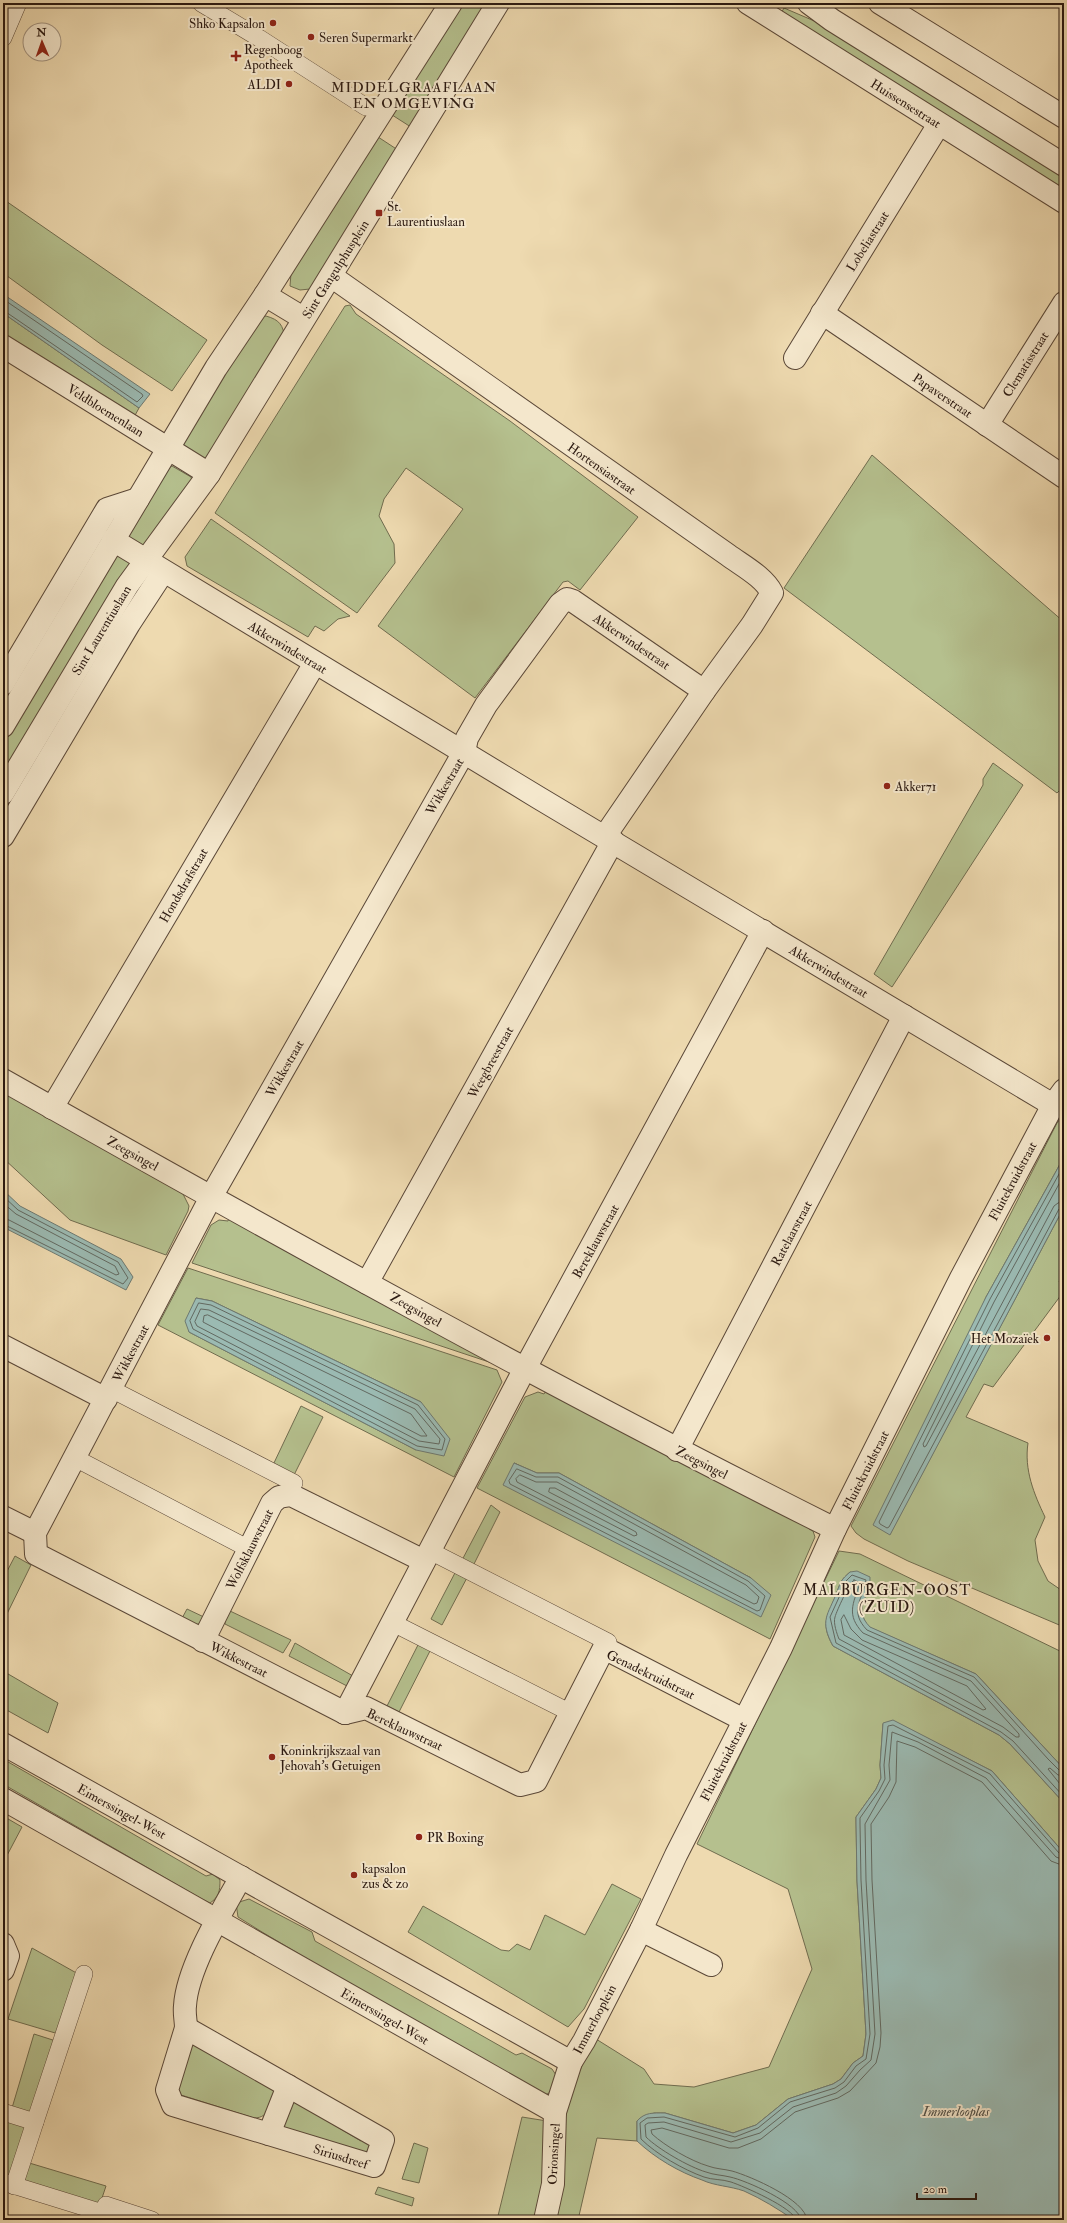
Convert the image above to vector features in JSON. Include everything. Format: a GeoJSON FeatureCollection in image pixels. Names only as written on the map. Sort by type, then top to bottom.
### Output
{"type":"FeatureCollection","features":[{"type":"Feature","properties":{"kind":"street"},"geometry":{"type":"LineString","coordinates":[[3,38],[18,3]]}},
{"type":"Feature","properties":{"kind":"street"},"geometry":{"type":"LineString","coordinates":[[201,3],[259,38],[366,107]]}},
{"type":"Feature","properties":{"kind":"street"},"geometry":{"type":"LineString","coordinates":[[3,726],[216,368],[266,295],[451,3]]}},
{"type":"Feature","properties":{"kind":"street","name":"Sint Gangulphusplein"},"geometry":{"type":"LineString","coordinates":[[209,474],[498,3]]}},
{"type":"Feature","properties":{"kind":"street","name":"Huissensestraat"},"geometry":{"type":"LineString","coordinates":[[748,3],[1064,202]]}},
{"type":"Feature","properties":{"kind":"street"},"geometry":{"type":"LineString","coordinates":[[809,3],[832,20],[1064,166]]}},
{"type":"Feature","properties":{"kind":"street"},"geometry":{"type":"LineString","coordinates":[[880,3],[1064,117]]}},
{"type":"Feature","properties":{"kind":"street","name":"Lobeliastraat"},"geometry":{"type":"LineString","coordinates":[[795,358],[939,124]]}},
{"type":"Feature","properties":{"kind":"street","name":"Hortensiastraat"},"geometry":{"type":"LineString","coordinates":[[331,276],[580,453],[728,555],[759,578],[770,589],[772,593],[752,625],[704,691]]}},
{"type":"Feature","properties":{"kind":"street"},"geometry":{"type":"LineString","coordinates":[[266,295],[304,318]]}},
{"type":"Feature","properties":{"kind":"street","name":"Clematisstraat"},"geometry":{"type":"LineString","coordinates":[[987,425],[1064,303]]}},
{"type":"Feature","properties":{"kind":"street","name":"Papaverstraat"},"geometry":{"type":"LineString","coordinates":[[822,314],[1064,477]]}},
{"type":"Feature","properties":{"kind":"street","name":"Veldbloemenlaan"},"geometry":{"type":"LineString","coordinates":[[3,346],[168,450],[209,474]]}},
{"type":"Feature","properties":{"kind":"street","name":"Sint Laurentiuslaan"},"geometry":{"type":"LineString","coordinates":[[3,793],[126,586],[209,474]]}},
{"type":"Feature","properties":{"kind":"street"},"geometry":{"type":"LineString","coordinates":[[3,684],[107,509],[138,499]]}},
{"type":"Feature","properties":{"kind":"street","name":"Akkerwindestraat"},"geometry":{"type":"LineString","coordinates":[[113,540],[146,559],[163,572],[904,1016],[1058,1098]]}},
{"type":"Feature","properties":{"kind":"street","name":"Sint Laurentiuslaan"},"geometry":{"type":"LineString","coordinates":[[3,836],[146,597],[163,572]]}},
{"type":"Feature","properties":{"kind":"street","name":"Akkerwindestraat"},"geometry":{"type":"LineString","coordinates":[[464,752],[467,738],[486,706],[560,604],[566,599],[573,601],[704,691]]}},
{"type":"Feature","properties":{"kind":"street","name":"Hondsdrafstraat"},"geometry":{"type":"LineString","coordinates":[[52,1108],[315,663]]}},
{"type":"Feature","properties":{"kind":"street"},"geometry":{"type":"LineString","coordinates":[[609,839],[704,691]]}},
{"type":"Feature","properties":{"kind":"street","name":"Wikkestraat"},"geometry":{"type":"LineString","coordinates":[[345,1713],[36,1554],[35,1533],[211,1197],[464,752]]}},
{"type":"Feature","properties":{"kind":"street","name":"Weegbreestraat"},"geometry":{"type":"LineString","coordinates":[[368,1283],[609,839]]}},
{"type":"Feature","properties":{"kind":"street","name":"Bereklauwstraat"},"geometry":{"type":"LineString","coordinates":[[345,1713],[525,1368],[763,931]]}},
{"type":"Feature","properties":{"kind":"street","name":"Ratelaarstraat"},"geometry":{"type":"LineString","coordinates":[[677,1450],[904,1016]]}},
{"type":"Feature","properties":{"kind":"street","name":"Zeegsingel"},"geometry":{"type":"LineString","coordinates":[[3,1080],[211,1197],[525,1368],[677,1450],[835,1529]]}},
{"type":"Feature","properties":{"kind":"street","name":"Fluitekruidstraat"},"geometry":{"type":"LineString","coordinates":[[676,1855],[781,1648],[835,1529],[961,1278],[1058,1098]]}},
{"type":"Feature","properties":{"kind":"street"},"geometry":{"type":"LineString","coordinates":[[3,1346],[108,1394]]}},
{"type":"Feature","properties":{"kind":"street","name":"Wikkestraat"},"geometry":{"type":"LineString","coordinates":[[108,1394],[294,1483]]}},
{"type":"Feature","properties":{"kind":"street"},"geometry":{"type":"LineString","coordinates":[[75,1458],[249,1549]]}},
{"type":"Feature","properties":{"kind":"street","name":"Wolfsklauwstraat"},"geometry":{"type":"LineString","coordinates":[[203,1640],[272,1503],[279,1497],[291,1495],[427,1556]]}},
{"type":"Feature","properties":{"kind":"street"},"geometry":{"type":"LineString","coordinates":[[3,1517],[35,1533]]}},
{"type":"Feature","properties":{"kind":"street"},"geometry":{"type":"LineString","coordinates":[[427,1556],[608,1642]]}},
{"type":"Feature","properties":{"kind":"street"},"geometry":{"type":"LineString","coordinates":[[393,1623],[571,1713]]}},
{"type":"Feature","properties":{"kind":"street","name":"Genadekruidstraat"},"geometry":{"type":"LineString","coordinates":[[536,1781],[604,1648],[744,1720]]}},
{"type":"Feature","properties":{"kind":"street","name":"Bereklauwstraat"},"geometry":{"type":"LineString","coordinates":[[345,1713],[366,1708],[520,1784],[536,1781]]}},
{"type":"Feature","properties":{"kind":"street","name":"Eimerssingel-West"},"geometry":{"type":"LineString","coordinates":[[3,1744],[571,2062]]}},
{"type":"Feature","properties":{"kind":"street","name":"Eimerssingel-West"},"geometry":{"type":"LineString","coordinates":[[3,1799],[555,2112]]}},
{"type":"Feature","properties":{"kind":"street","name":"Immerlooplein"},"geometry":{"type":"LineString","coordinates":[[555,2112],[571,2062],[584,2041],[641,1930],[676,1855]]}},
{"type":"Feature","properties":{"kind":"street"},"geometry":{"type":"LineString","coordinates":[[217,1920],[241,1877]]}},
{"type":"Feature","properties":{"kind":"street","name":"Siriusdreef"},"geometry":{"type":"LineString","coordinates":[[186,2028],[383,2140],[374,2166],[173,2105],[167,2090],[186,2028],[185,2006],[191,1978],[217,1920]]}},
{"type":"Feature","properties":{"kind":"street"},"geometry":{"type":"LineString","coordinates":[[641,1930],[711,1964]]}},
{"type":"Feature","properties":{"kind":"street"},"geometry":{"type":"LineString","coordinates":[[3,1944],[8,1956],[3,1970]]}},
{"type":"Feature","properties":{"kind":"street"},"geometry":{"type":"LineString","coordinates":[[84,1974],[35,2122],[8,2184],[103,2213],[106,2205],[152,2220]]}},
{"type":"Feature","properties":{"kind":"street"},"geometry":{"type":"LineString","coordinates":[[269,2134],[288,2086]]}},
{"type":"Feature","properties":{"kind":"street"},"geometry":{"type":"LineString","coordinates":[[3,2112],[35,2122]]}},
{"type":"Feature","properties":{"kind":"street","name":"Orionsingel"},"geometry":{"type":"LineString","coordinates":[[545,2220],[553,2184],[555,2112]]}},
{"type":"Feature","properties":{"kind":"green space"},"geometry":{"type":"Polygon","coordinates":[[[458,3],[491,3],[414,129],[389,113],[458,3]]]}},
{"type":"Feature","properties":{"kind":"green space"},"geometry":{"type":"Polygon","coordinates":[[[784,8],[819,23],[1064,176],[1064,190],[780,15],[784,8]]]}},
{"type":"Feature","properties":{"kind":"green space"},"geometry":{"type":"Polygon","coordinates":[[[375,135],[401,152],[310,289],[300,290],[290,286],[291,273],[375,135]]]}},
{"type":"Feature","properties":{"kind":"green space"},"geometry":{"type":"Polygon","coordinates":[[[3,199],[207,340],[172,391],[102,345],[3,273],[3,199]]]}},
{"type":"Feature","properties":{"kind":"green space"},"geometry":{"type":"Polygon","coordinates":[[[350,305],[356,314],[510,421],[638,517],[580,590],[568,581],[563,582],[475,698],[378,626],[463,509],[406,468],[384,499],[379,516],[394,544],[395,563],[357,613],[215,513],[345,306],[350,305]]]}},
{"type":"Feature","properties":{"kind":"green space"},"geometry":{"type":"Polygon","coordinates":[[[3,313],[139,408],[133,419],[3,335],[3,313]]]}},
{"type":"Feature","properties":{"kind":"green space"},"geometry":{"type":"Polygon","coordinates":[[[266,316],[278,321],[282,327],[285,339],[212,459],[204,460],[183,447],[180,439],[256,319],[266,316]]]}},
{"type":"Feature","properties":{"kind":"green space"},"geometry":{"type":"Polygon","coordinates":[[[872,455],[1064,622],[1064,786],[1057,793],[784,588],[872,455]]]}},
{"type":"Feature","properties":{"kind":"green space"},"geometry":{"type":"Polygon","coordinates":[[[172,466],[191,477],[193,484],[148,543],[142,545],[129,538],[128,531],[163,470],[172,466]]]}},
{"type":"Feature","properties":{"kind":"green space"},"geometry":{"type":"Polygon","coordinates":[[[211,519],[350,616],[338,619],[324,631],[315,626],[308,637],[187,566],[185,557],[211,519]]]}},
{"type":"Feature","properties":{"kind":"green space"},"geometry":{"type":"Polygon","coordinates":[[[118,556],[130,562],[130,569],[3,785],[3,738],[109,558],[118,556]]]}},
{"type":"Feature","properties":{"kind":"green space"},"geometry":{"type":"Polygon","coordinates":[[[993,763],[1023,785],[892,987],[874,974],[983,785],[983,779],[993,763]]]}},
{"type":"Feature","properties":{"kind":"green space"},"geometry":{"type":"Polygon","coordinates":[[[3,1087],[185,1190],[183,1194],[189,1206],[188,1211],[166,1255],[70,1220],[3,1158],[3,1087]]]}},
{"type":"Feature","properties":{"kind":"green space"},"geometry":{"type":"Polygon","coordinates":[[[1064,1114],[1064,1157],[986,1297],[890,1534],[1064,1207],[1064,1276],[1059,1281],[1064,1291],[993,1387],[984,1384],[966,1417],[1028,1443],[1027,1463],[1031,1482],[1045,1517],[1035,1540],[1038,1561],[1048,1581],[1064,1592],[1064,1627],[908,1561],[864,1539],[856,1533],[851,1526],[1057,1123],[1064,1114]]]}},
{"type":"Feature","properties":{"kind":"green space"},"geometry":{"type":"Polygon","coordinates":[[[230,1216],[492,1363],[192,1263],[211,1225],[219,1220],[228,1221],[230,1216]]]}},
{"type":"Feature","properties":{"kind":"green space"},"geometry":{"type":"Polygon","coordinates":[[[188,1268],[497,1370],[502,1382],[454,1477],[158,1325],[188,1268]],[[196,1298],[189,1332],[416,1450],[421,1402],[212,1301],[196,1298]]]}},
{"type":"Feature","properties":{"kind":"green space"},"geometry":{"type":"Polygon","coordinates":[[[547,1389],[811,1524],[809,1529],[813,1531],[815,1537],[770,1639],[477,1488],[525,1397],[538,1392],[544,1394],[547,1389]],[[514,1463],[751,1578],[559,1473],[537,1473],[514,1463]]]}},
{"type":"Feature","properties":{"kind":"green space"},"geometry":{"type":"Polygon","coordinates":[[[301,1406],[323,1417],[294,1475],[273,1465],[301,1406]]]}},
{"type":"Feature","properties":{"kind":"green space"},"geometry":{"type":"Polygon","coordinates":[[[491,1505],[500,1512],[472,1568],[461,1562],[491,1505]]]}},
{"type":"Feature","properties":{"kind":"green space"},"geometry":{"type":"Polygon","coordinates":[[[839,1551],[860,1554],[1064,1653],[1064,1769],[976,1674],[869,1627],[863,1616],[862,1605],[870,1581],[850,1572],[840,1583],[826,1624],[833,1646],[999,1735],[1010,1744],[1064,1803],[1064,1853],[992,1771],[893,1721],[883,1724],[880,1765],[881,1778],[876,1789],[856,1817],[857,1881],[866,2034],[863,2056],[853,2063],[841,2079],[833,2084],[788,2099],[756,2125],[733,2133],[665,2113],[654,2113],[637,2121],[637,2141],[597,2138],[578,2220],[551,2220],[563,2126],[568,2104],[584,2060],[596,2039],[644,2069],[654,2084],[694,2087],[769,2067],[812,1969],[788,1889],[697,1844],[839,1551]]]}},
{"type":"Feature","properties":{"kind":"green space"},"geometry":{"type":"Polygon","coordinates":[[[15,1556],[31,1565],[3,1622],[3,1579],[15,1556]]]}},
{"type":"Feature","properties":{"kind":"green space"},"geometry":{"type":"Polygon","coordinates":[[[457,1569],[469,1574],[442,1625],[431,1619],[457,1569]]]}},
{"type":"Feature","properties":{"kind":"green space"},"geometry":{"type":"Polygon","coordinates":[[[187,1609],[206,1618],[198,1624],[180,1622],[187,1609]]]}},
{"type":"Feature","properties":{"kind":"green space"},"geometry":{"type":"Polygon","coordinates":[[[230,1611],[291,1640],[283,1653],[225,1624],[225,1620],[230,1611]]]}},
{"type":"Feature","properties":{"kind":"green space"},"geometry":{"type":"Polygon","coordinates":[[[420,1641],[432,1647],[399,1712],[387,1706],[420,1641]]]}},
{"type":"Feature","properties":{"kind":"green space"},"geometry":{"type":"Polygon","coordinates":[[[295,1643],[353,1676],[347,1686],[289,1656],[295,1643]]]}},
{"type":"Feature","properties":{"kind":"green space"},"geometry":{"type":"Polygon","coordinates":[[[3,1671],[58,1703],[48,1733],[3,1708],[3,1671]]]}},
{"type":"Feature","properties":{"kind":"green space"},"geometry":{"type":"Polygon","coordinates":[[[3,1759],[206,1876],[213,1874],[220,1880],[217,1896],[210,1903],[200,1898],[3,1784],[3,1759]]]}},
{"type":"Feature","properties":{"kind":"green space"},"geometry":{"type":"Polygon","coordinates":[[[3,1816],[22,1827],[3,1863],[3,1816]]]}},
{"type":"Feature","properties":{"kind":"green space"},"geometry":{"type":"Polygon","coordinates":[[[612,1884],[641,1899],[584,2009],[568,2027],[408,1932],[423,1906],[501,1950],[509,1951],[517,1944],[530,1950],[545,1915],[585,1935],[612,1884]]]}},
{"type":"Feature","properties":{"kind":"green space"},"geometry":{"type":"Polygon","coordinates":[[[249,1899],[312,1932],[315,1941],[516,2055],[522,2053],[552,2069],[556,2075],[555,2090],[545,2095],[536,2094],[262,1932],[238,1917],[236,1903],[249,1899]]]}},
{"type":"Feature","properties":{"kind":"green space"},"geometry":{"type":"Polygon","coordinates":[[[32,1948],[80,1975],[62,2035],[8,2019],[32,1948]]]}},
{"type":"Feature","properties":{"kind":"green space"},"geometry":{"type":"Polygon","coordinates":[[[34,2034],[59,2042],[35,2116],[12,2108],[34,2034]]]}},
{"type":"Feature","properties":{"kind":"green space"},"geometry":{"type":"Polygon","coordinates":[[[186,2040],[276,2089],[272,2104],[267,2112],[264,2115],[254,2118],[181,2095],[174,2089],[186,2040]]]}},
{"type":"Feature","properties":{"kind":"green space"},"geometry":{"type":"Polygon","coordinates":[[[298,2099],[302,2106],[361,2141],[363,2135],[373,2141],[371,2154],[284,2128],[283,2121],[291,2102],[298,2099]]]}},
{"type":"Feature","properties":{"kind":"green space"},"geometry":{"type":"Polygon","coordinates":[[[3,2116],[29,2124],[12,2178],[3,2176],[3,2116]]]}},
{"type":"Feature","properties":{"kind":"green space"},"geometry":{"type":"Polygon","coordinates":[[[522,2117],[547,2121],[546,2173],[535,2220],[497,2220],[522,2117]]]}},
{"type":"Feature","properties":{"kind":"green space"},"geometry":{"type":"Polygon","coordinates":[[[414,2143],[428,2148],[419,2183],[402,2179],[414,2143]]]}},
{"type":"Feature","properties":{"kind":"green space"},"geometry":{"type":"Polygon","coordinates":[[[26,2162],[106,2186],[99,2207],[20,2181],[26,2162]]]}},
{"type":"Feature","properties":{"kind":"green space"},"geometry":{"type":"Polygon","coordinates":[[[378,2187],[414,2198],[412,2206],[375,2194],[378,2187]]]}},
{"type":"Feature","properties":{"kind":"water"},"geometry":{"type":"Polygon","coordinates":[[[3,294],[150,394],[139,408],[3,313],[3,294]]]}},
{"type":"Feature","properties":{"kind":"water"},"geometry":{"type":"Polygon","coordinates":[[[1064,1157],[1064,1207],[890,1535],[873,1525],[986,1297],[1064,1157]]]}},
{"type":"Feature","properties":{"kind":"water"},"geometry":{"type":"Polygon","coordinates":[[[3,1190],[20,1206],[121,1259],[133,1277],[126,1290],[3,1227],[3,1190]]]}},
{"type":"Feature","properties":{"kind":"water"},"geometry":{"type":"Polygon","coordinates":[[[196,1298],[212,1301],[421,1402],[450,1439],[444,1456],[416,1450],[189,1332],[185,1321],[196,1298]]]}},
{"type":"Feature","properties":{"kind":"water"},"geometry":{"type":"Polygon","coordinates":[[[514,1463],[537,1473],[559,1473],[751,1578],[771,1595],[761,1617],[503,1485],[514,1463]]]}},
{"type":"Feature","properties":{"kind":"water"},"geometry":{"type":"Polygon","coordinates":[[[857,1571],[870,1577],[870,1584],[863,1602],[862,1614],[870,1627],[976,1674],[1064,1769],[1064,1803],[1010,1744],[999,1735],[833,1646],[826,1630],[826,1618],[842,1581],[850,1572],[857,1571]]]}},
{"type":"Feature","properties":{"kind":"water","name":"Immerlooplas"},"geometry":{"type":"Polygon","coordinates":[[[893,1720],[992,1771],[1064,1853],[1064,2220],[794,2220],[770,2204],[744,2191],[707,2182],[676,2169],[659,2159],[637,2141],[637,2121],[643,2116],[657,2113],[665,2113],[733,2133],[756,2125],[788,2099],[833,2084],[841,2079],[853,2063],[863,2056],[866,2034],[857,1881],[856,1817],[876,1789],[881,1778],[880,1765],[883,1723],[893,1720]]]}},
{"type":"Feature","properties":{"kind":"place","name":"Shko Kapsalon"},"geometry":{"type":"Point","coordinates":[273,23]}},
{"type":"Feature","properties":{"kind":"place","name":"Seren Supermarkt"},"geometry":{"type":"Point","coordinates":[311,37]}},
{"type":"Feature","properties":{"kind":"place","name":"Regenboog Apotheek"},"geometry":{"type":"Point","coordinates":[236,56]}},
{"type":"Feature","properties":{"kind":"place","name":"ALDI"},"geometry":{"type":"Point","coordinates":[289,84]}},
{"type":"Feature","properties":{"kind":"place","name":"St. Laurentiuslaan"},"geometry":{"type":"Point","coordinates":[379,213]}},
{"type":"Feature","properties":{"kind":"place","name":"Akker71"},"geometry":{"type":"Point","coordinates":[887,786]}},
{"type":"Feature","properties":{"kind":"place","name":"Het Mozaïek"},"geometry":{"type":"Point","coordinates":[1047,1338]}},
{"type":"Feature","properties":{"kind":"place","name":"Koninkrijkszaal van Jehovah's Getuigen"},"geometry":{"type":"Point","coordinates":[272,1757]}},
{"type":"Feature","properties":{"kind":"place","name":"PR Boxing"},"geometry":{"type":"Point","coordinates":[419,1837]}},
{"type":"Feature","properties":{"kind":"place","name":"kapsalon zus & zo"},"geometry":{"type":"Point","coordinates":[354,1875]}},
{"type":"Feature","properties":{"kind":"district","name":"MIDDELGRAAFLAAN EN OMGEVING"},"geometry":{"type":"Point","coordinates":[414,96]}},
{"type":"Feature","properties":{"kind":"district","name":"MALBURGEN-OOST (ZUID)"},"geometry":{"type":"Point","coordinates":[887,1598]}}]}
